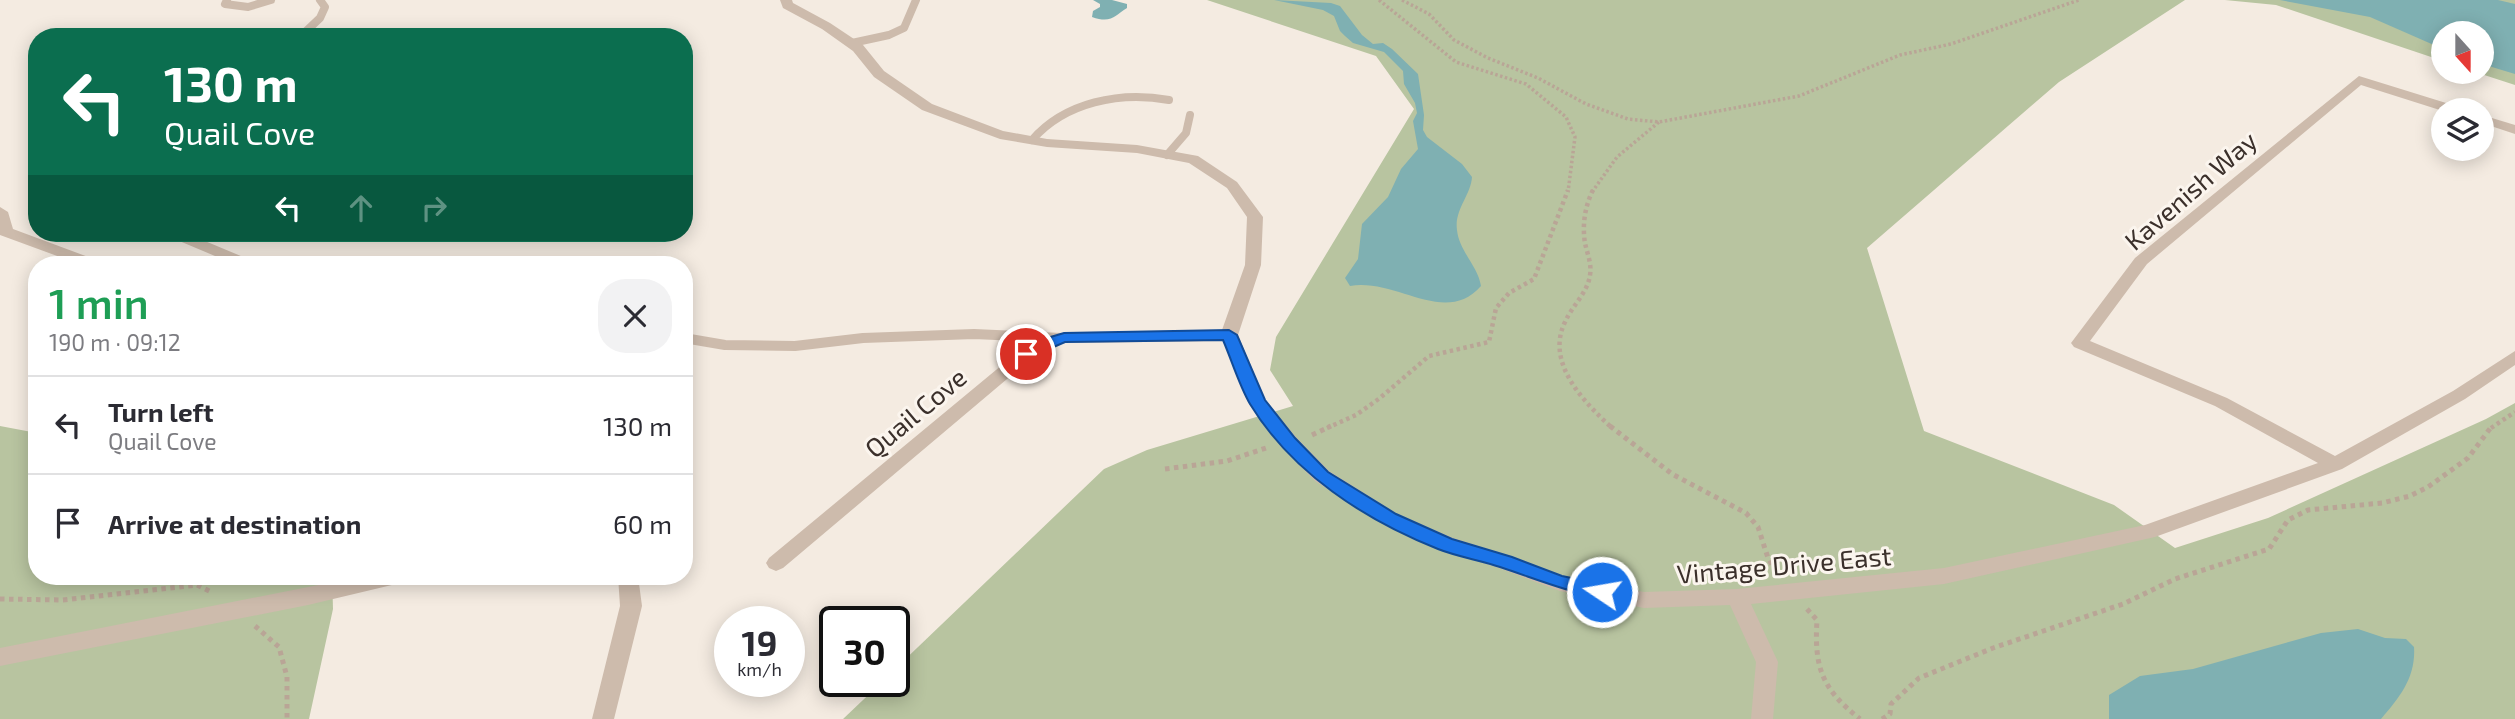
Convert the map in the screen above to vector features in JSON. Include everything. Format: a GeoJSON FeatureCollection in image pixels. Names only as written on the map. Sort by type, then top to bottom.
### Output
{"type":"FeatureCollection","features":[{"type":"Feature","properties":{"kind":"street"},"geometry":{"type":"LineString","coordinates":[[786,0],[787,5],[852,43],[879,74],[927,107],[1000,135],[1136,149],[1193,159],[1232,184],[1255,217],[1253,265],[1229,335]]}},
{"type":"Feature","properties":{"kind":"street","name":"Kavenish Way"},"geometry":{"type":"LineString","coordinates":[[2335,464],[2221,402],[2080,342],[2141,261],[2359,80],[2431,103]]}},
{"type":"Feature","properties":{"kind":"street"},"geometry":{"type":"LineString","coordinates":[[2494,123],[2515,130]]}},
{"type":"Feature","properties":{"kind":"street"},"geometry":{"type":"LineString","coordinates":[[0,212],[3,233],[28,242]]}},
{"type":"Feature","properties":{"kind":"street"},"geometry":{"type":"LineString","coordinates":[[29,242],[70,256]]}},
{"type":"Feature","properties":{"kind":"street","name":"Vintage Drive East"},"geometry":{"type":"LineString","coordinates":[[1229,335],[1257,402],[1288,441],[1322,477],[1390,519],[1446,544],[1506,562],[1560,583],[1644,600],[1737,597],[1944,576],[2148,532],[2335,464],[2459,395],[2515,357]]}},
{"type":"Feature","properties":{"kind":"street","name":"Quail Cove"},"geometry":{"type":"LineString","coordinates":[[776,563],[1026,354],[1043,344],[1064,338],[1229,335]]}},
{"type":"Feature","properties":{"kind":"street"},"geometry":{"type":"LineString","coordinates":[[0,657],[358,585]]}},
{"type":"Feature","properties":{"kind":"street"},"geometry":{"type":"LineString","coordinates":[[603,719],[631,606],[629,585]]}},
{"type":"Feature","properties":{"kind":"street"},"geometry":{"type":"LineString","coordinates":[[1737,597],[1767,662],[1762,719]]}},
{"type":"Feature","properties":{"kind":"lane"},"geometry":{"type":"LineString","coordinates":[[227,0],[225,4],[237,7],[271,0]]}},
{"type":"Feature","properties":{"kind":"lane"},"geometry":{"type":"LineString","coordinates":[[309,28],[320,18],[325,7],[320,0]]}},
{"type":"Feature","properties":{"kind":"lane"},"geometry":{"type":"LineString","coordinates":[[852,43],[889,35],[904,27],[916,0]]}},
{"type":"Feature","properties":{"kind":"lane"},"geometry":{"type":"LineString","coordinates":[[1032,140],[1052,118],[1075,106],[1150,98],[1169,100]]}},
{"type":"Feature","properties":{"kind":"lane"},"geometry":{"type":"LineString","coordinates":[[1167,155],[1190,129],[1190,114]]}},
{"type":"Feature","properties":{"kind":"lane"},"geometry":{"type":"LineString","coordinates":[[194,242],[228,256]]}},
{"type":"Feature","properties":{"kind":"lane"},"geometry":{"type":"LineString","coordinates":[[693,340],[725,345],[794,346],[863,338],[960,334],[1064,338]]}},
{"type":"Feature","properties":{"kind":"path"},"geometry":{"type":"LineString","coordinates":[[1165,469],[1227,460],[1314,435],[1356,415],[1429,356],[1489,342],[1496,308],[1509,293],[1534,279],[1568,193],[1575,137],[1566,117],[1526,84],[1456,62],[1436,48],[1425,34],[1379,0]]}},
{"type":"Feature","properties":{"kind":"path"},"geometry":{"type":"LineString","coordinates":[[1402,0],[1429,14],[1454,40],[1488,58],[1538,78],[1586,104],[1628,119],[1659,122],[1799,96],[1900,55],[1951,44],[2078,0]]}},
{"type":"Feature","properties":{"kind":"path"},"geometry":{"type":"LineString","coordinates":[[1659,122],[1602,173],[1587,200],[1584,236],[1591,274],[1560,335],[1562,363],[1576,388],[1606,422],[1639,450],[1690,486],[1746,513],[1762,531],[1773,568],[1817,620],[1815,643],[1818,674],[1842,706],[1860,719]]}},
{"type":"Feature","properties":{"kind":"path"},"geometry":{"type":"LineString","coordinates":[[1882,719],[1890,714],[1891,704],[1919,678],[1993,648],[2123,604],[2175,579],[2269,549],[2288,520],[2308,510],[2382,503],[2428,487],[2468,458],[2494,424],[2515,412]]}},
{"type":"Feature","properties":{"kind":"green space"},"geometry":{"type":"Polygon","coordinates":[[[1207,0],[2185,0],[2059,82],[1867,248],[1924,431],[2114,505],[2175,548],[2268,518],[2486,419],[2515,403],[2515,719],[843,719],[866,697],[910,697],[910,655],[1104,469],[1147,450],[1293,406],[1270,370],[1276,337],[1414,109],[1376,56],[1207,0]]]}},
{"type":"Feature","properties":{"kind":"green space"},"geometry":{"type":"Polygon","coordinates":[[[2225,0],[2515,0],[2515,85],[2494,78],[2494,21],[2431,21],[2431,57],[2276,5],[2225,0]]]}},
{"type":"Feature","properties":{"kind":"green space"},"geometry":{"type":"Polygon","coordinates":[[[0,426],[28,431],[28,585],[332,585],[333,609],[309,719],[0,719],[0,426]]]}},
{"type":"Feature","properties":{"kind":"water"},"geometry":{"type":"Polygon","coordinates":[[[1093,0],[1112,0],[1127,4],[1127,8],[1112,18],[1099,19],[1092,17],[1093,11],[1100,7],[1100,4],[1093,0]]]}},
{"type":"Feature","properties":{"kind":"water"},"geometry":{"type":"Polygon","coordinates":[[[1274,0],[1331,3],[1340,6],[1362,35],[1373,44],[1383,43],[1392,49],[1418,74],[1424,115],[1423,130],[1427,137],[1462,164],[1472,177],[1458,216],[1457,230],[1461,245],[1481,286],[1467,297],[1452,302],[1436,302],[1385,288],[1350,286],[1345,278],[1358,259],[1362,224],[1388,197],[1401,169],[1418,149],[1413,121],[1417,113],[1415,103],[1404,84],[1403,71],[1384,52],[1353,43],[1340,31],[1334,16],[1323,10],[1274,0]]]}},
{"type":"Feature","properties":{"kind":"water"},"geometry":{"type":"Polygon","coordinates":[[[2280,0],[2498,0],[2515,4],[2515,74],[2494,68],[2494,21],[2431,21],[2431,44],[2370,17],[2280,0]]]}},
{"type":"Feature","properties":{"kind":"water"},"geometry":{"type":"Polygon","coordinates":[[[2358,629],[2385,638],[2406,639],[2414,647],[2409,677],[2381,719],[2109,719],[2109,695],[2140,676],[2193,669],[2321,633],[2358,629]]]}},
{"type":"Feature","properties":{"kind":"route"},"geometry":{"type":"LineString","coordinates":[[1026,354],[1043,344],[1064,338],[1229,335],[1257,402],[1322,477],[1390,519],[1446,544],[1506,562],[1560,583],[1602,592]]}}]}
